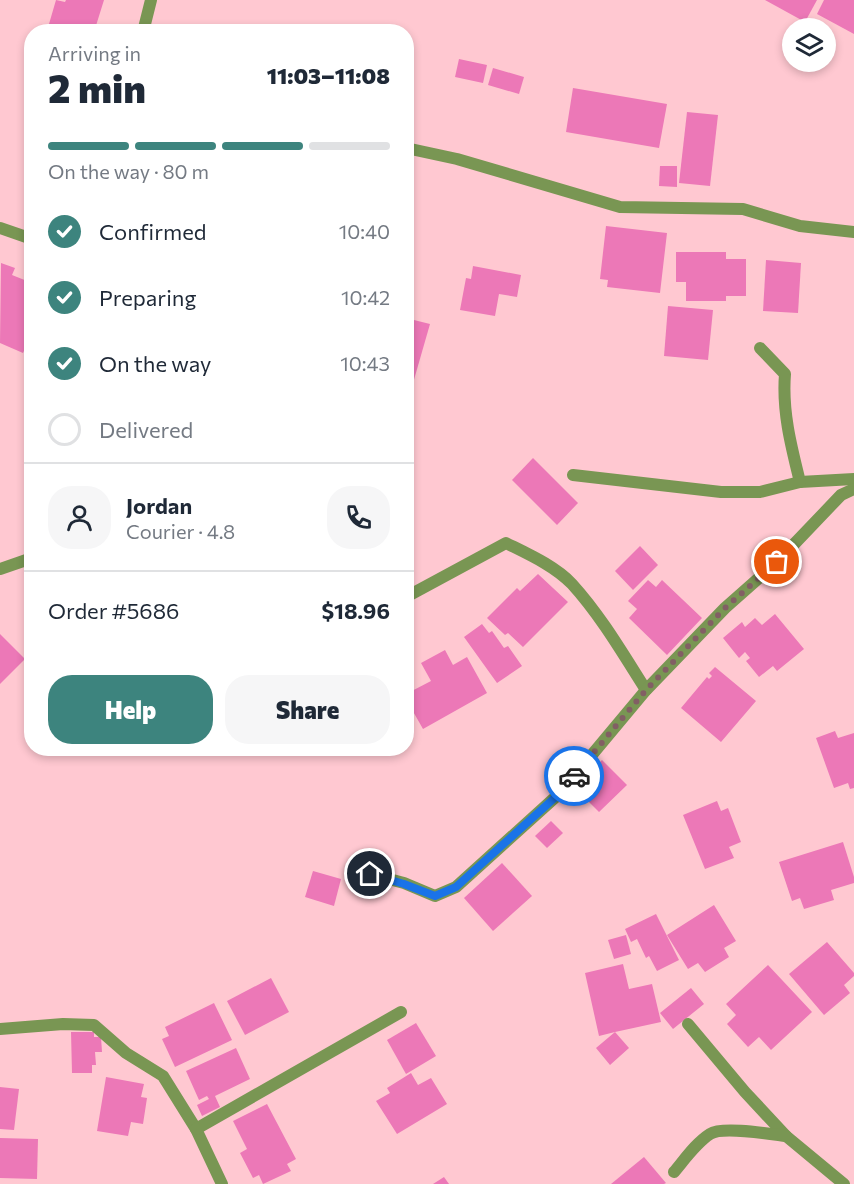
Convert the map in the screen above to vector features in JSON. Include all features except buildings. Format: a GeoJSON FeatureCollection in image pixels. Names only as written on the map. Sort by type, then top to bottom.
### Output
{"type":"FeatureCollection","features":[{"type":"Feature","properties":{"kind":"street"},"geometry":{"type":"LineString","coordinates":[[145,24],[151,0]]}},
{"type":"Feature","properties":{"kind":"street"},"geometry":{"type":"LineString","coordinates":[[414,150],[468,162],[621,207],[743,209],[800,226],[854,232]]}},
{"type":"Feature","properties":{"kind":"street"},"geometry":{"type":"LineString","coordinates":[[0,228],[24,236]]}},
{"type":"Feature","properties":{"kind":"street"},"geometry":{"type":"LineString","coordinates":[[760,348],[785,374],[783,393],[787,428],[800,482]]}},
{"type":"Feature","properties":{"kind":"street"},"geometry":{"type":"LineString","coordinates":[[573,475],[721,492],[760,492],[800,482],[854,479]]}},
{"type":"Feature","properties":{"kind":"street"},"geometry":{"type":"LineString","coordinates":[[370,874],[435,896],[456,887],[560,793],[646,690],[725,608],[777,562],[841,495],[854,489]]}},
{"type":"Feature","properties":{"kind":"street"},"geometry":{"type":"LineString","coordinates":[[414,593],[506,543],[536,557],[571,583],[602,623],[646,690]]}},
{"type":"Feature","properties":{"kind":"street"},"geometry":{"type":"LineString","coordinates":[[0,569],[24,561]]}},
{"type":"Feature","properties":{"kind":"street"},"geometry":{"type":"LineString","coordinates":[[196,1130],[400,1012]]}},
{"type":"Feature","properties":{"kind":"street"},"geometry":{"type":"LineString","coordinates":[[0,1029],[63,1024],[94,1025],[126,1053],[163,1076],[196,1130],[222,1184]]}},
{"type":"Feature","properties":{"kind":"street"},"geometry":{"type":"LineString","coordinates":[[688,1024],[786,1136],[840,1183]]}},
{"type":"Feature","properties":{"kind":"street"},"geometry":{"type":"LineString","coordinates":[[674,1172],[712,1132],[733,1130],[786,1136]]}},
{"type":"Feature","properties":{"kind":"way so far"},"geometry":{"type":"LineString","coordinates":[[574,776],[646,690],[725,608],[777,562]]}},
{"type":"Feature","properties":{"kind":"route"},"geometry":{"type":"LineString","coordinates":[[370,874],[435,896],[456,887],[560,793],[574,776]]}}]}
